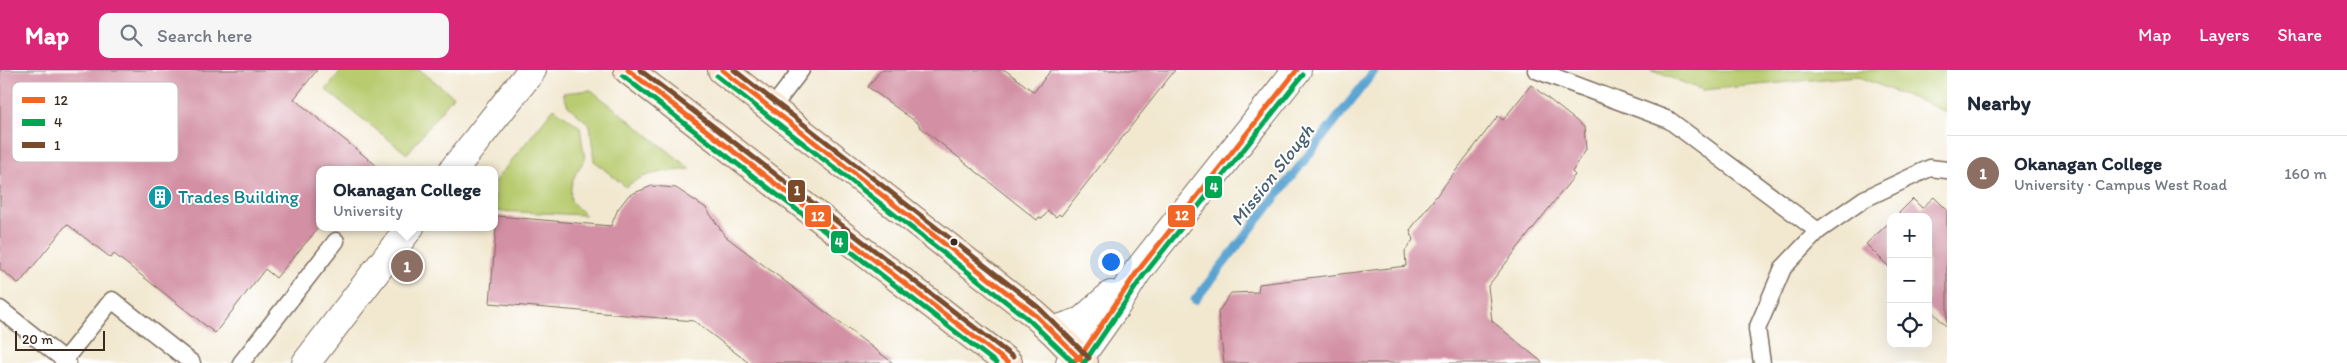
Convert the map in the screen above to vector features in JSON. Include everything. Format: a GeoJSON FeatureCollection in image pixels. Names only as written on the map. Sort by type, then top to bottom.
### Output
{"type":"FeatureCollection","features":[{"type":"Feature","properties":{"kind":"main road"},"geometry":{"type":"LineString","coordinates":[[628,70],[1008,363]]}},
{"type":"Feature","properties":{"kind":"main road"},"geometry":{"type":"LineString","coordinates":[[722,70],[1053,331],[1078,361]]}},
{"type":"Feature","properties":{"kind":"street"},"geometry":{"type":"LineString","coordinates":[[456,166],[532,70]]}},
{"type":"Feature","properties":{"kind":"street"},"geometry":{"type":"LineString","coordinates":[[1078,361],[1114,310],[1137,272],[1297,70]]}},
{"type":"Feature","properties":{"kind":"street"},"geometry":{"type":"LineString","coordinates":[[306,363],[407,231]]}},
{"type":"Feature","properties":{"kind":"street"},"geometry":{"type":"LineString","coordinates":[[1053,331],[1082,321],[1137,272]]}},
{"type":"Feature","properties":{"kind":"lane"},"geometry":{"type":"LineString","coordinates":[[772,108],[801,70]]}},
{"type":"Feature","properties":{"kind":"lane"},"geometry":{"type":"LineString","coordinates":[[1536,70],[1669,120],[1818,231]]}},
{"type":"Feature","properties":{"kind":"lane"},"geometry":{"type":"LineString","coordinates":[[1762,363],[1757,328],[1760,320],[1783,268],[1818,231],[1872,195],[1930,168],[1947,170]]}},
{"type":"Feature","properties":{"kind":"lane"},"geometry":{"type":"LineString","coordinates":[[241,363],[336,241]]}},
{"type":"Feature","properties":{"kind":"lane"},"geometry":{"type":"LineString","coordinates":[[0,309],[66,361],[112,300],[192,363]]}},
{"type":"Feature","properties":{"kind":"green space"},"geometry":{"type":"Polygon","coordinates":[[[342,70],[420,70],[453,96],[407,154],[326,90],[342,70]]]}},
{"type":"Feature","properties":{"kind":"green space"},"geometry":{"type":"Polygon","coordinates":[[[1650,70],[1947,70],[1947,112],[1856,76],[1703,90],[1650,70]]]}},
{"type":"Feature","properties":{"kind":"green space"},"geometry":{"type":"Polygon","coordinates":[[[591,90],[691,169],[649,175],[626,187],[594,161],[590,125],[568,106],[563,93],[591,90]]]}},
{"type":"Feature","properties":{"kind":"green space"},"geometry":{"type":"Polygon","coordinates":[[[554,108],[580,127],[585,160],[573,179],[571,201],[585,215],[498,211],[498,177],[554,108]]]}},
{"type":"Feature","properties":{"kind":"building","name":"Trades Building"},"geometry":{"type":"Polygon","coordinates":[[[0,70],[317,70],[294,99],[377,166],[316,166],[316,231],[276,278],[265,269],[215,333],[114,254],[111,258],[67,224],[19,284],[0,269],[0,70]]]}},
{"type":"Feature","properties":{"kind":"building"},"geometry":{"type":"Polygon","coordinates":[[[881,70],[1005,70],[1034,92],[1051,70],[1175,70],[1061,216],[1059,214],[1056,217],[1048,211],[1042,219],[1039,217],[1037,220],[919,126],[919,124],[868,87],[881,70]]]}},
{"type":"Feature","properties":{"kind":"building"},"geometry":{"type":"Polygon","coordinates":[[[1531,85],[1584,127],[1586,150],[1572,172],[1575,175],[1488,286],[1492,321],[1543,363],[1224,363],[1218,312],[1231,293],[1258,292],[1259,284],[1406,266],[1405,251],[1413,240],[1410,230],[1498,116],[1503,120],[1531,85]]]}},
{"type":"Feature","properties":{"kind":"building"},"geometry":{"type":"Polygon","coordinates":[[[652,186],[676,188],[706,208],[725,236],[893,363],[749,363],[694,321],[490,303],[498,216],[611,226],[618,209],[629,195],[652,186]]]}},
{"type":"Feature","properties":{"kind":"building"},"geometry":{"type":"Polygon","coordinates":[[[1934,197],[1947,210],[1947,327],[1932,311],[1932,213],[1899,213],[1913,199],[1922,208],[1934,197]]]}},
{"type":"Feature","properties":{"kind":"building"},"geometry":{"type":"Polygon","coordinates":[[[1887,225],[1887,265],[1866,244],[1887,225]]]}},
{"type":"Feature","properties":{"kind":"waterway","name":"Mission Slough"},"geometry":{"type":"LineString","coordinates":[[1195,300],[1375,70]]}},
{"type":"Feature","properties":{"kind":"transit line","name":"12"},"geometry":{"type":"LineString","coordinates":[[628,70],[1008,363]]}},
{"type":"Feature","properties":{"kind":"transit line","name":"1"},"geometry":{"type":"LineString","coordinates":[[640,70],[1013,357]]}},
{"type":"Feature","properties":{"kind":"transit line","name":"12"},"geometry":{"type":"LineString","coordinates":[[722,70],[1033,313],[1084,363]]}},
{"type":"Feature","properties":{"kind":"transit line","name":"1"},"geometry":{"type":"LineString","coordinates":[[734,70],[1038,307],[1089,358]]}},
{"type":"Feature","properties":{"kind":"transit line","name":"12"},"geometry":{"type":"LineString","coordinates":[[1070,363],[1080,357],[1137,272],[1297,70]]}},
{"type":"Feature","properties":{"kind":"transit line","name":"4"},"geometry":{"type":"LineString","coordinates":[[1084,363],[1143,276],[1303,75]]}},
{"type":"Feature","properties":{"kind":"transit line","name":"4"},"geometry":{"type":"LineString","coordinates":[[623,76],[996,363]]}},
{"type":"Feature","properties":{"kind":"transit line","name":"4"},"geometry":{"type":"LineString","coordinates":[[717,76],[1028,319],[1074,363]]}},
{"type":"Feature","properties":{"kind":"place","name":"Trades Building"},"geometry":{"type":"Point","coordinates":[160,197]}},
{"type":"Feature","properties":{"kind":"place","name":"Okanagan College"},"geometry":{"type":"Point","coordinates":[407,266]}}]}
